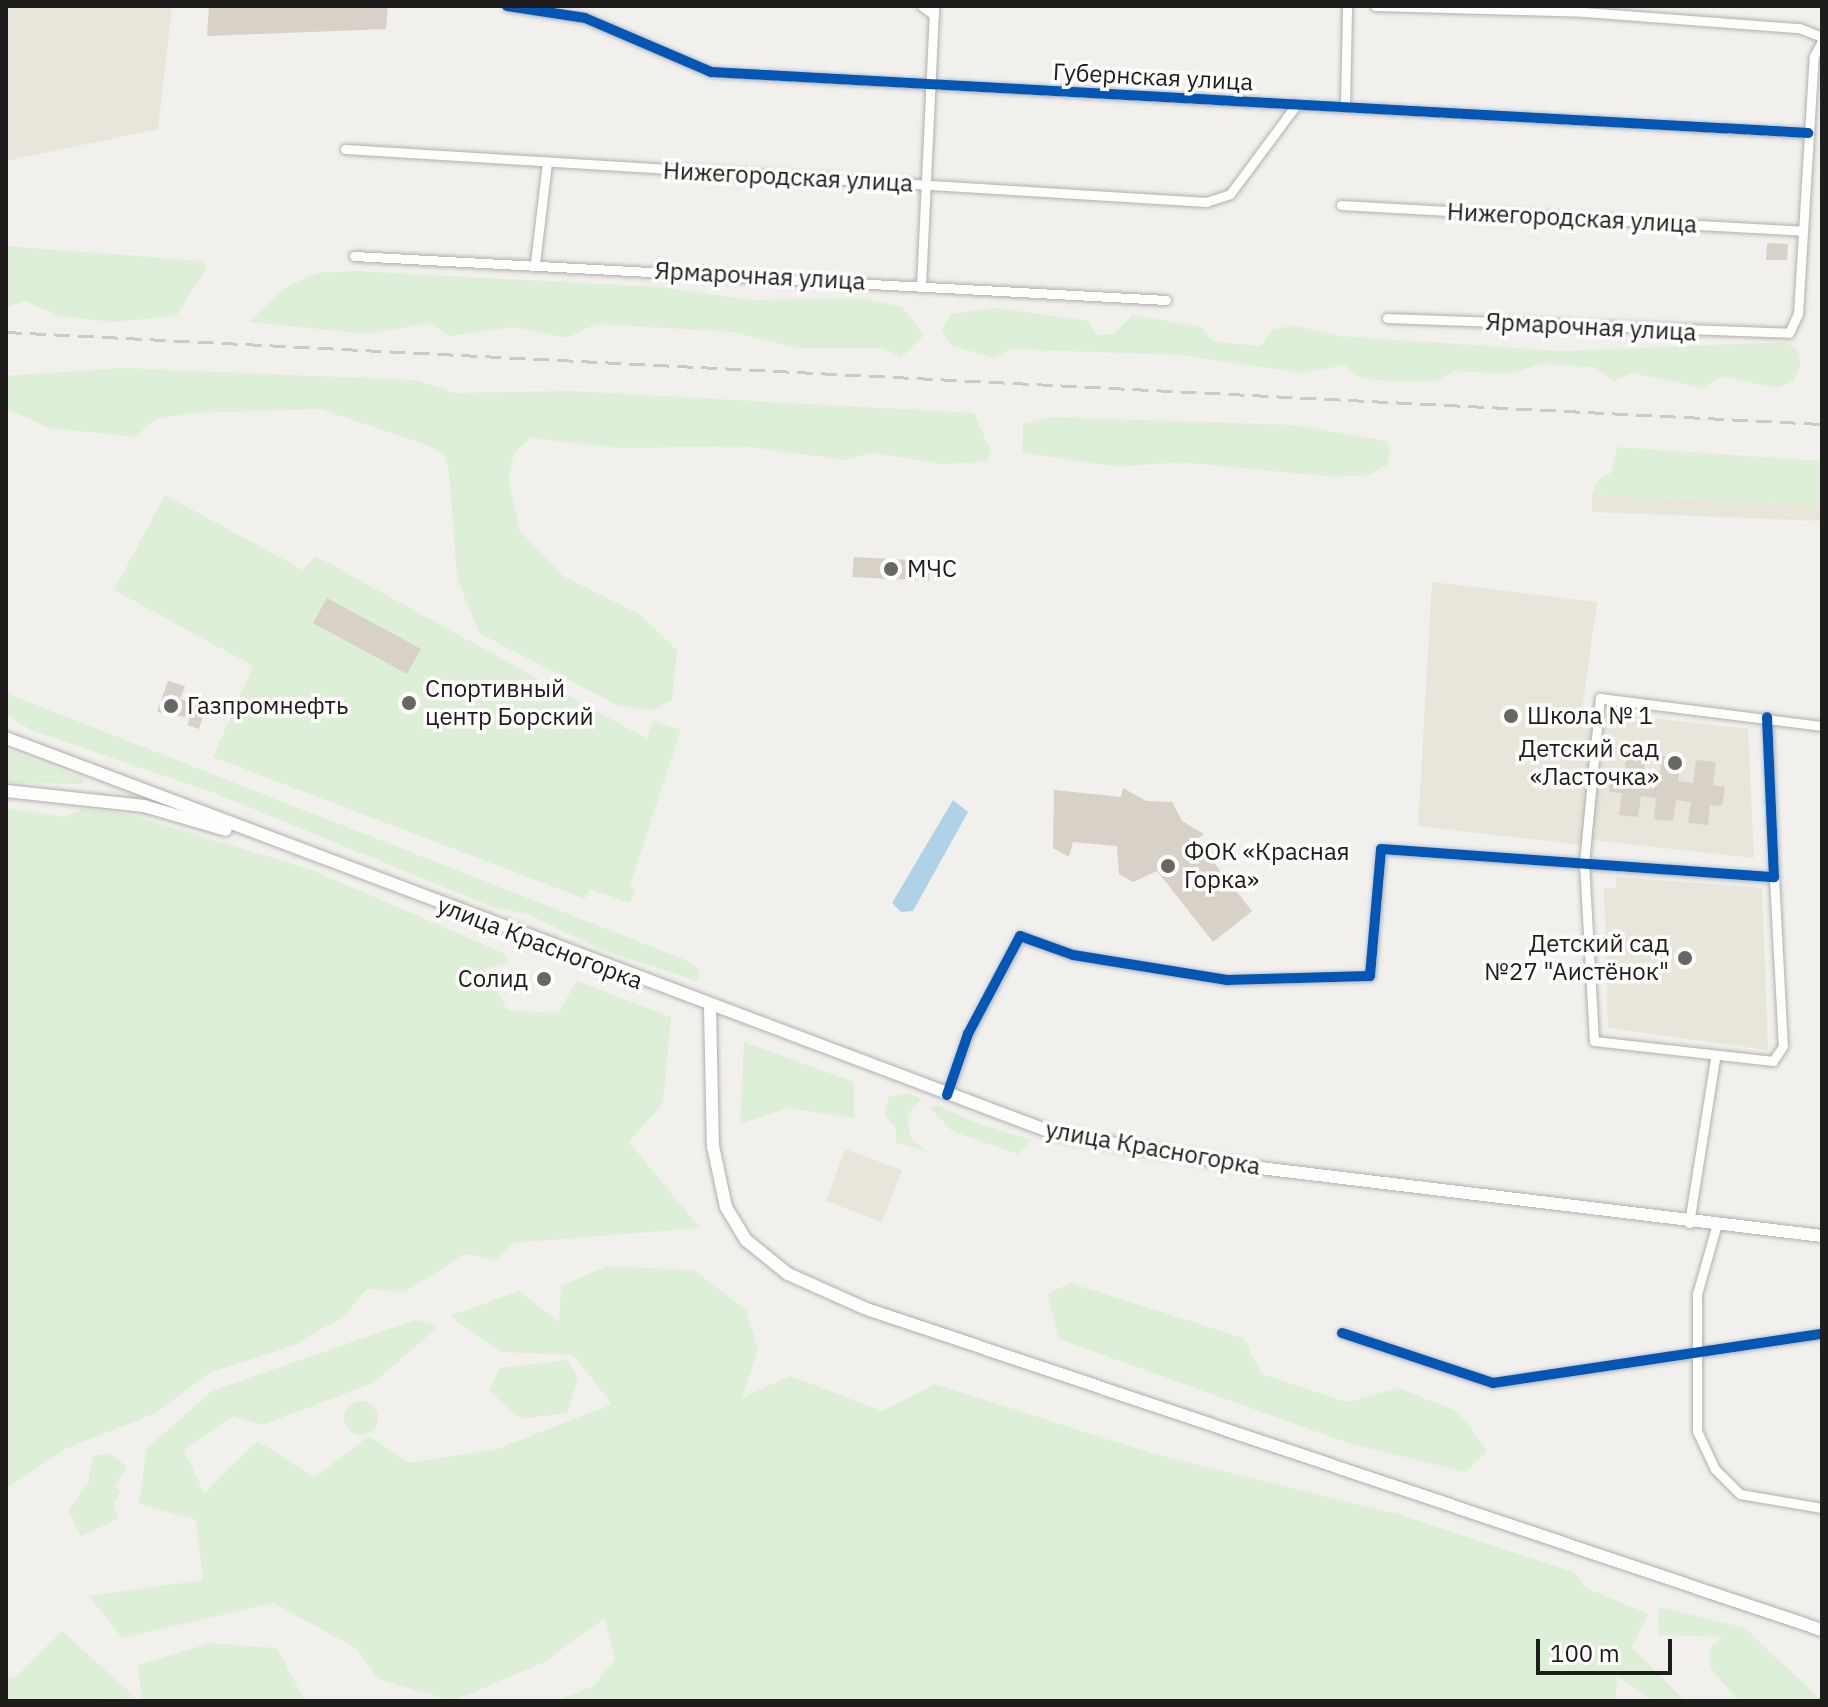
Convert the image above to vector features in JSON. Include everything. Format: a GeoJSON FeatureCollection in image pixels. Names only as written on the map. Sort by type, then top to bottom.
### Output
{"type":"FeatureCollection","features":[{"type":"Feature","properties":{"kind":"main road"},"geometry":{"type":"LineString","coordinates":[[6,738],[290,849]]}},
{"type":"Feature","properties":{"kind":"main road"},"geometry":{"type":"LineString","coordinates":[[6,791],[144,806],[290,849]]}},
{"type":"Feature","properties":{"kind":"main road","name":"улица Красногорка"},"geometry":{"type":"LineString","coordinates":[[290,849],[1056,1134],[1132,1149],[1716,1227],[1822,1236]]}},
{"type":"Feature","properties":{"kind":"main road"},"geometry":{"type":"LineString","coordinates":[[710,1007],[713,1146],[726,1207],[746,1240],[788,1274],[864,1308],[1822,1630]]}},
{"type":"Feature","properties":{"kind":"street","name":"Губернская улица"},"geometry":{"type":"LineString","coordinates":[[507,6],[585,18],[711,72],[1808,133]]}},
{"type":"Feature","properties":{"kind":"street"},"geometry":{"type":"LineString","coordinates":[[921,286],[934,11],[922,6]]}},
{"type":"Feature","properties":{"kind":"street"},"geometry":{"type":"LineString","coordinates":[[1345,105],[1347,6]]}},
{"type":"Feature","properties":{"kind":"street"},"geometry":{"type":"LineString","coordinates":[[1375,6],[1584,12],[1799,28],[1822,39],[1808,133],[1802,231]]}},
{"type":"Feature","properties":{"kind":"street","name":"Нижегородская улица"},"geometry":{"type":"LineString","coordinates":[[345,149],[1206,202],[1230,194],[1296,105]]}},
{"type":"Feature","properties":{"kind":"street"},"geometry":{"type":"LineString","coordinates":[[535,263],[547,162]]}},
{"type":"Feature","properties":{"kind":"street","name":"Нижегородская улица"},"geometry":{"type":"LineString","coordinates":[[1341,205],[1802,231]]}},
{"type":"Feature","properties":{"kind":"street","name":"Ярмарочная улица"},"geometry":{"type":"LineString","coordinates":[[1387,318],[1647,331],[1794,330],[1802,231]]}},
{"type":"Feature","properties":{"kind":"street","name":"Ярмарочная улица"},"geometry":{"type":"LineString","coordinates":[[354,256],[535,263],[1166,300]]}},
{"type":"Feature","properties":{"kind":"street"},"geometry":{"type":"LineString","coordinates":[[1767,717],[1783,1046],[1763,1064],[1602,1045],[1590,1035],[1584,863],[1600,698],[1767,717],[1822,726]]}},
{"type":"Feature","properties":{"kind":"street"},"geometry":{"type":"LineString","coordinates":[[947,1095],[968,1034],[1020,936],[1073,955],[1227,980],[1370,976],[1381,849],[1774,877]]}},
{"type":"Feature","properties":{"kind":"street"},"geometry":{"type":"LineString","coordinates":[[1689,1223],[1715,1059]]}},
{"type":"Feature","properties":{"kind":"street"},"geometry":{"type":"LineString","coordinates":[[1716,1227],[1697,1294],[1697,1431],[1726,1484],[1770,1504],[1822,1508]]}},
{"type":"Feature","properties":{"kind":"street"},"geometry":{"type":"LineString","coordinates":[[1342,1333],[1493,1383],[1822,1334]]}},
{"type":"Feature","properties":{"kind":"shaded area"},"geometry":{"type":"Polygon","coordinates":[[[6,6],[172,6],[158,129],[6,161],[6,6]]]}},
{"type":"Feature","properties":{"kind":"shaded area"},"geometry":{"type":"Polygon","coordinates":[[[1592,495],[1822,506],[1822,521],[1592,512],[1592,495]]]}},
{"type":"Feature","properties":{"kind":"shaded area","name":"Школа № 1"},"geometry":{"type":"Polygon","coordinates":[[[1432,582],[1597,602],[1582,711],[1597,713],[1582,845],[1418,826],[1432,582]]]}},
{"type":"Feature","properties":{"kind":"shaded area","name":"Детский сад «Ласточка»"},"geometry":{"type":"Polygon","coordinates":[[[1606,713],[1748,729],[1754,858],[1591,840],[1606,713]]]}},
{"type":"Feature","properties":{"kind":"shaded area","name":"Детский сад №27 \"Аистёнок\""},"geometry":{"type":"Polygon","coordinates":[[[1616,877],[1762,888],[1768,1050],[1608,1028],[1604,888],[1616,888],[1616,877]]]}},
{"type":"Feature","properties":{"kind":"shaded area"},"geometry":{"type":"Polygon","coordinates":[[[845,1149],[902,1170],[882,1222],[826,1201],[845,1149]]]}},
{"type":"Feature","properties":{"kind":"green space"},"geometry":{"type":"Polygon","coordinates":[[[6,246],[202,261],[207,268],[176,316],[111,322],[59,316],[25,301],[6,307],[6,246]]]}},
{"type":"Feature","properties":{"kind":"green space"},"geometry":{"type":"Polygon","coordinates":[[[353,271],[661,287],[750,300],[859,298],[902,307],[924,335],[901,358],[883,348],[797,348],[733,332],[596,324],[566,338],[513,327],[449,336],[429,323],[368,334],[249,322],[284,288],[317,273],[353,271]]]}},
{"type":"Feature","properties":{"kind":"green space"},"geometry":{"type":"Polygon","coordinates":[[[996,308],[1089,321],[1096,335],[1114,334],[1132,315],[1201,327],[1212,341],[1260,346],[1273,330],[1293,325],[1338,336],[1562,351],[1785,342],[1797,348],[1801,364],[1794,381],[1777,388],[1720,376],[1704,388],[1632,373],[1614,381],[1594,367],[1542,364],[1508,374],[1455,371],[1437,381],[1397,382],[1360,378],[1344,365],[1302,373],[1179,355],[1010,349],[995,358],[950,345],[942,330],[951,314],[996,308]]]}},
{"type":"Feature","properties":{"kind":"green space"},"geometry":{"type":"Polygon","coordinates":[[[121,368],[417,380],[456,393],[570,391],[974,413],[991,452],[987,461],[944,464],[872,453],[845,460],[741,446],[621,448],[530,438],[514,453],[508,479],[520,531],[563,576],[639,614],[677,650],[672,700],[652,711],[617,705],[479,633],[457,578],[449,470],[444,455],[426,445],[321,409],[194,413],[155,419],[135,437],[48,428],[6,408],[6,376],[121,368]]]}},
{"type":"Feature","properties":{"kind":"green space"},"geometry":{"type":"Polygon","coordinates":[[[1049,417],[1295,425],[1386,441],[1391,451],[1387,465],[1369,475],[1335,477],[1179,462],[1119,467],[1022,453],[1023,424],[1049,417]]]}},
{"type":"Feature","properties":{"kind":"green space"},"geometry":{"type":"Polygon","coordinates":[[[1617,447],[1822,461],[1822,506],[1592,495],[1599,478],[1611,473],[1617,447]]]}},
{"type":"Feature","properties":{"kind":"green space","name":"Спортивный центр Борский"},"geometry":{"type":"Polygon","coordinates":[[[165,495],[303,570],[316,556],[647,739],[653,721],[681,730],[630,885],[635,888],[630,903],[589,889],[585,899],[213,757],[253,666],[114,590],[165,495]]]}},
{"type":"Feature","properties":{"kind":"green space"},"geometry":{"type":"Polygon","coordinates":[[[6,693],[688,961],[700,971],[697,981],[605,951],[528,914],[495,908],[217,794],[31,730],[6,714],[6,693]]]}},
{"type":"Feature","properties":{"kind":"green space"},"geometry":{"type":"Polygon","coordinates":[[[6,749],[84,779],[83,784],[6,782],[6,749]]]}},
{"type":"Feature","properties":{"kind":"green space"},"geometry":{"type":"Polygon","coordinates":[[[6,808],[64,817],[83,809],[128,814],[312,870],[503,953],[509,962],[487,968],[507,1010],[558,1013],[577,981],[671,1017],[663,1103],[629,1142],[700,1228],[512,1243],[496,1260],[465,1254],[405,1292],[367,1289],[344,1316],[295,1345],[209,1373],[156,1413],[67,1448],[6,1489],[6,808]]]}},
{"type":"Feature","properties":{"kind":"green space"},"geometry":{"type":"Polygon","coordinates":[[[744,1042],[854,1082],[854,1118],[788,1108],[740,1124],[744,1042]]]}},
{"type":"Feature","properties":{"kind":"green space"},"geometry":{"type":"Polygon","coordinates":[[[910,1094],[921,1099],[907,1116],[911,1138],[928,1152],[896,1143],[896,1128],[884,1114],[889,1096],[910,1094]]]}},
{"type":"Feature","properties":{"kind":"green space"},"geometry":{"type":"Polygon","coordinates":[[[938,1105],[974,1122],[1032,1140],[1018,1154],[952,1131],[929,1107],[938,1105]]]}},
{"type":"Feature","properties":{"kind":"green space"},"geometry":{"type":"Polygon","coordinates":[[[607,1266],[694,1270],[746,1310],[758,1349],[742,1398],[790,1376],[882,1411],[935,1384],[1154,1454],[1398,1514],[1576,1573],[1585,1587],[1648,1614],[1632,1647],[1685,1701],[1652,1701],[1617,1676],[1616,1701],[555,1701],[594,1686],[615,1659],[605,1618],[544,1662],[453,1701],[378,1679],[356,1648],[273,1603],[122,1638],[89,1596],[203,1580],[196,1520],[139,1504],[146,1449],[212,1391],[415,1320],[439,1326],[373,1383],[262,1425],[233,1416],[184,1450],[204,1493],[257,1441],[315,1477],[369,1436],[409,1463],[497,1449],[612,1404],[573,1355],[501,1352],[450,1316],[519,1291],[559,1322],[561,1286],[607,1266]]]}},
{"type":"Feature","properties":{"kind":"green space"},"geometry":{"type":"Polygon","coordinates":[[[1070,1283],[1243,1338],[1262,1374],[1347,1402],[1398,1388],[1457,1411],[1488,1451],[1465,1472],[1348,1443],[1059,1339],[1047,1294],[1070,1283]]]}},
{"type":"Feature","properties":{"kind":"green space"},"geometry":{"type":"Polygon","coordinates":[[[568,1360],[578,1378],[567,1413],[521,1419],[489,1391],[500,1368],[568,1360]]]}},
{"type":"Feature","properties":{"kind":"green space"},"geometry":{"type":"Polygon","coordinates":[[[361,1401],[373,1406],[378,1418],[373,1430],[361,1435],[349,1430],[344,1418],[349,1406],[361,1401]]]}},
{"type":"Feature","properties":{"kind":"green space"},"geometry":{"type":"Polygon","coordinates":[[[110,1453],[127,1467],[115,1486],[121,1493],[113,1502],[118,1519],[81,1536],[68,1510],[88,1484],[93,1456],[110,1453]]]}},
{"type":"Feature","properties":{"kind":"green space"},"geometry":{"type":"Polygon","coordinates":[[[1659,1607],[1745,1628],[1822,1701],[1739,1701],[1710,1668],[1710,1647],[1722,1637],[1658,1635],[1659,1607]]]}},
{"type":"Feature","properties":{"kind":"green space"},"geometry":{"type":"Polygon","coordinates":[[[62,1631],[136,1698],[6,1701],[6,1677],[16,1677],[62,1631]]]}},
{"type":"Feature","properties":{"kind":"green space"},"geometry":{"type":"Polygon","coordinates":[[[210,1643],[277,1648],[305,1701],[142,1701],[138,1665],[210,1643]]]}},
{"type":"Feature","properties":{"kind":"water"},"geometry":{"type":"Polygon","coordinates":[[[953,800],[968,812],[913,911],[901,912],[892,903],[953,800]]]}},
{"type":"Feature","properties":{"kind":"building"},"geometry":{"type":"Polygon","coordinates":[[[209,6],[388,6],[386,29],[207,36],[209,6]]]}},
{"type":"Feature","properties":{"kind":"building"},"geometry":{"type":"Polygon","coordinates":[[[1767,243],[1788,244],[1787,260],[1766,260],[1767,243]]]}},
{"type":"Feature","properties":{"kind":"building","name":"МЧС"},"geometry":{"type":"Polygon","coordinates":[[[854,557],[930,561],[929,581],[852,577],[854,557]]]}},
{"type":"Feature","properties":{"kind":"building","name":"Спортивный центр Борский"},"geometry":{"type":"Polygon","coordinates":[[[327,598],[421,649],[407,674],[313,623],[327,598]]]}},
{"type":"Feature","properties":{"kind":"building","name":"Газпромнефть"},"geometry":{"type":"Polygon","coordinates":[[[168,681],[185,686],[180,699],[206,707],[199,729],[187,725],[190,718],[157,712],[168,681]]]}},
{"type":"Feature","properties":{"kind":"building"},"geometry":{"type":"Polygon","coordinates":[[[1627,752],[1646,755],[1643,777],[1659,779],[1662,756],[1681,758],[1678,781],[1693,783],[1696,760],[1716,762],[1713,785],[1725,787],[1722,806],[1710,805],[1708,825],[1688,823],[1691,802],[1676,800],[1673,821],[1654,819],[1656,798],[1641,796],[1638,817],[1619,815],[1622,793],[1609,792],[1612,773],[1624,774],[1627,752]]]}},
{"type":"Feature","properties":{"kind":"building","name":"ФОК «Красная Горка»"},"geometry":{"type":"Polygon","coordinates":[[[1123,788],[1146,801],[1172,802],[1182,821],[1204,834],[1196,840],[1252,911],[1213,942],[1157,871],[1133,882],[1119,874],[1117,846],[1073,842],[1069,857],[1053,848],[1054,790],[1121,797],[1123,788]]]}},
{"type":"Feature","properties":{"kind":"railway"},"geometry":{"type":"LineString","coordinates":[[6,332],[1822,424]]}},
{"type":"Feature","properties":{"kind":"cycle path"},"geometry":{"type":"LineString","coordinates":[[507,6],[585,18],[711,72],[1808,133]]}},
{"type":"Feature","properties":{"kind":"cycle path"},"geometry":{"type":"LineString","coordinates":[[947,1095],[968,1034],[1020,936],[1073,955],[1227,980],[1370,976],[1381,849],[1774,877],[1767,717]]}},
{"type":"Feature","properties":{"kind":"cycle path"},"geometry":{"type":"LineString","coordinates":[[1342,1333],[1493,1383],[1822,1334]]}},
{"type":"Feature","properties":{"kind":"place","name":"МЧС"},"geometry":{"type":"Point","coordinates":[891,569]}},
{"type":"Feature","properties":{"kind":"place","name":"Спортивный центр Борский"},"geometry":{"type":"Point","coordinates":[409,703]}},
{"type":"Feature","properties":{"kind":"place","name":"Газпромнефть"},"geometry":{"type":"Point","coordinates":[171,706]}},
{"type":"Feature","properties":{"kind":"place","name":"Школа № 1"},"geometry":{"type":"Point","coordinates":[1511,716]}},
{"type":"Feature","properties":{"kind":"place","name":"Детский сад «Ласточка»"},"geometry":{"type":"Point","coordinates":[1675,763]}},
{"type":"Feature","properties":{"kind":"place","name":"ФОК «Красная Горка»"},"geometry":{"type":"Point","coordinates":[1168,866]}},
{"type":"Feature","properties":{"kind":"place","name":"Детский сад №27 \"Аистёнок\""},"geometry":{"type":"Point","coordinates":[1685,958]}},
{"type":"Feature","properties":{"kind":"place","name":"Солид"},"geometry":{"type":"Point","coordinates":[544,979]}}]}
